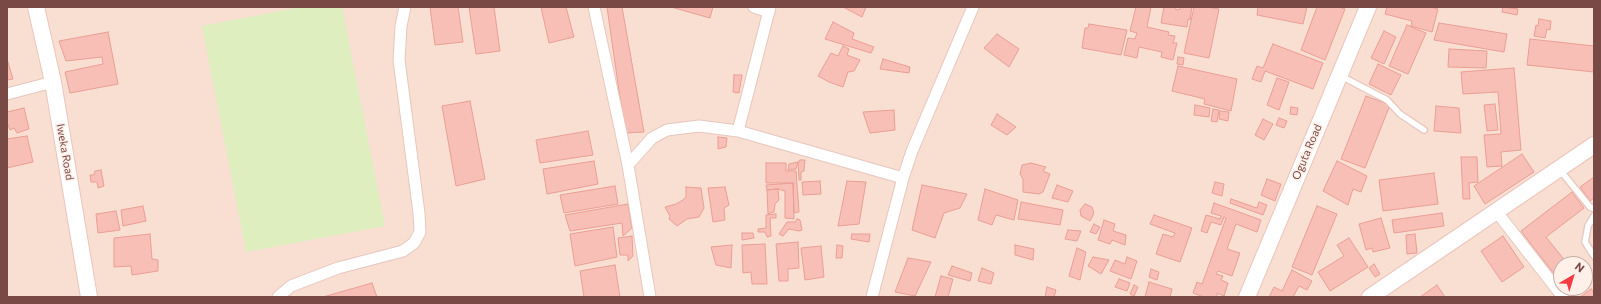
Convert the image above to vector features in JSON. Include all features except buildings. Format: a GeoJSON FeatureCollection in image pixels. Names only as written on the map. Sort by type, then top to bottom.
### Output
{"type":"FeatureCollection","features":[{"type":"Feature","properties":{"kind":"main road","name":"Iweka Road"},"geometry":{"type":"LineString","coordinates":[[36,7],[53,82],[90,297]]}},
{"type":"Feature","properties":{"kind":"main road","name":"Oguta Road"},"geometry":{"type":"LineString","coordinates":[[1246,297],[1368,7]]}},
{"type":"Feature","properties":{"kind":"main road"},"geometry":{"type":"LineString","coordinates":[[1370,297],[1594,145]]}},
{"type":"Feature","properties":{"kind":"street"},"geometry":{"type":"LineString","coordinates":[[278,297],[291,286],[338,268],[403,251],[414,243],[420,232],[419,213],[399,60],[401,26],[405,7]]}},
{"type":"Feature","properties":{"kind":"street"},"geometry":{"type":"LineString","coordinates":[[594,7],[628,165],[650,297]]}},
{"type":"Feature","properties":{"kind":"street"},"geometry":{"type":"LineString","coordinates":[[738,132],[770,10],[754,7]]}},
{"type":"Feature","properties":{"kind":"street"},"geometry":{"type":"LineString","coordinates":[[872,297],[902,178],[973,7]]}},
{"type":"Feature","properties":{"kind":"street"},"geometry":{"type":"LineString","coordinates":[[7,94],[53,82]]}},
{"type":"Feature","properties":{"kind":"street"},"geometry":{"type":"LineString","coordinates":[[628,165],[652,138],[667,130],[699,126],[738,132],[902,178]]}},
{"type":"Feature","properties":{"kind":"street"},"geometry":{"type":"LineString","coordinates":[[1496,211],[1563,297]]}},
{"type":"Feature","properties":{"kind":"lane"},"geometry":{"type":"LineString","coordinates":[[1339,74],[1387,100],[1400,114],[1424,130]]}},
{"type":"Feature","properties":{"kind":"lane"},"geometry":{"type":"LineString","coordinates":[[1559,168],[1590,207],[1594,209]]}},
{"type":"Feature","properties":{"kind":"lane"},"geometry":{"type":"LineString","coordinates":[[1594,216],[1588,226],[1584,242],[1594,256]]}},
{"type":"Feature","properties":{"kind":"shaded area"},"geometry":{"type":"Polygon","coordinates":[[[7,7],[1594,7],[1594,297],[7,297],[7,7]]]}},
{"type":"Feature","properties":{"kind":"green space"},"geometry":{"type":"Polygon","coordinates":[[[301,7],[342,7],[385,226],[246,252],[202,26],[301,7]]]}}]}
